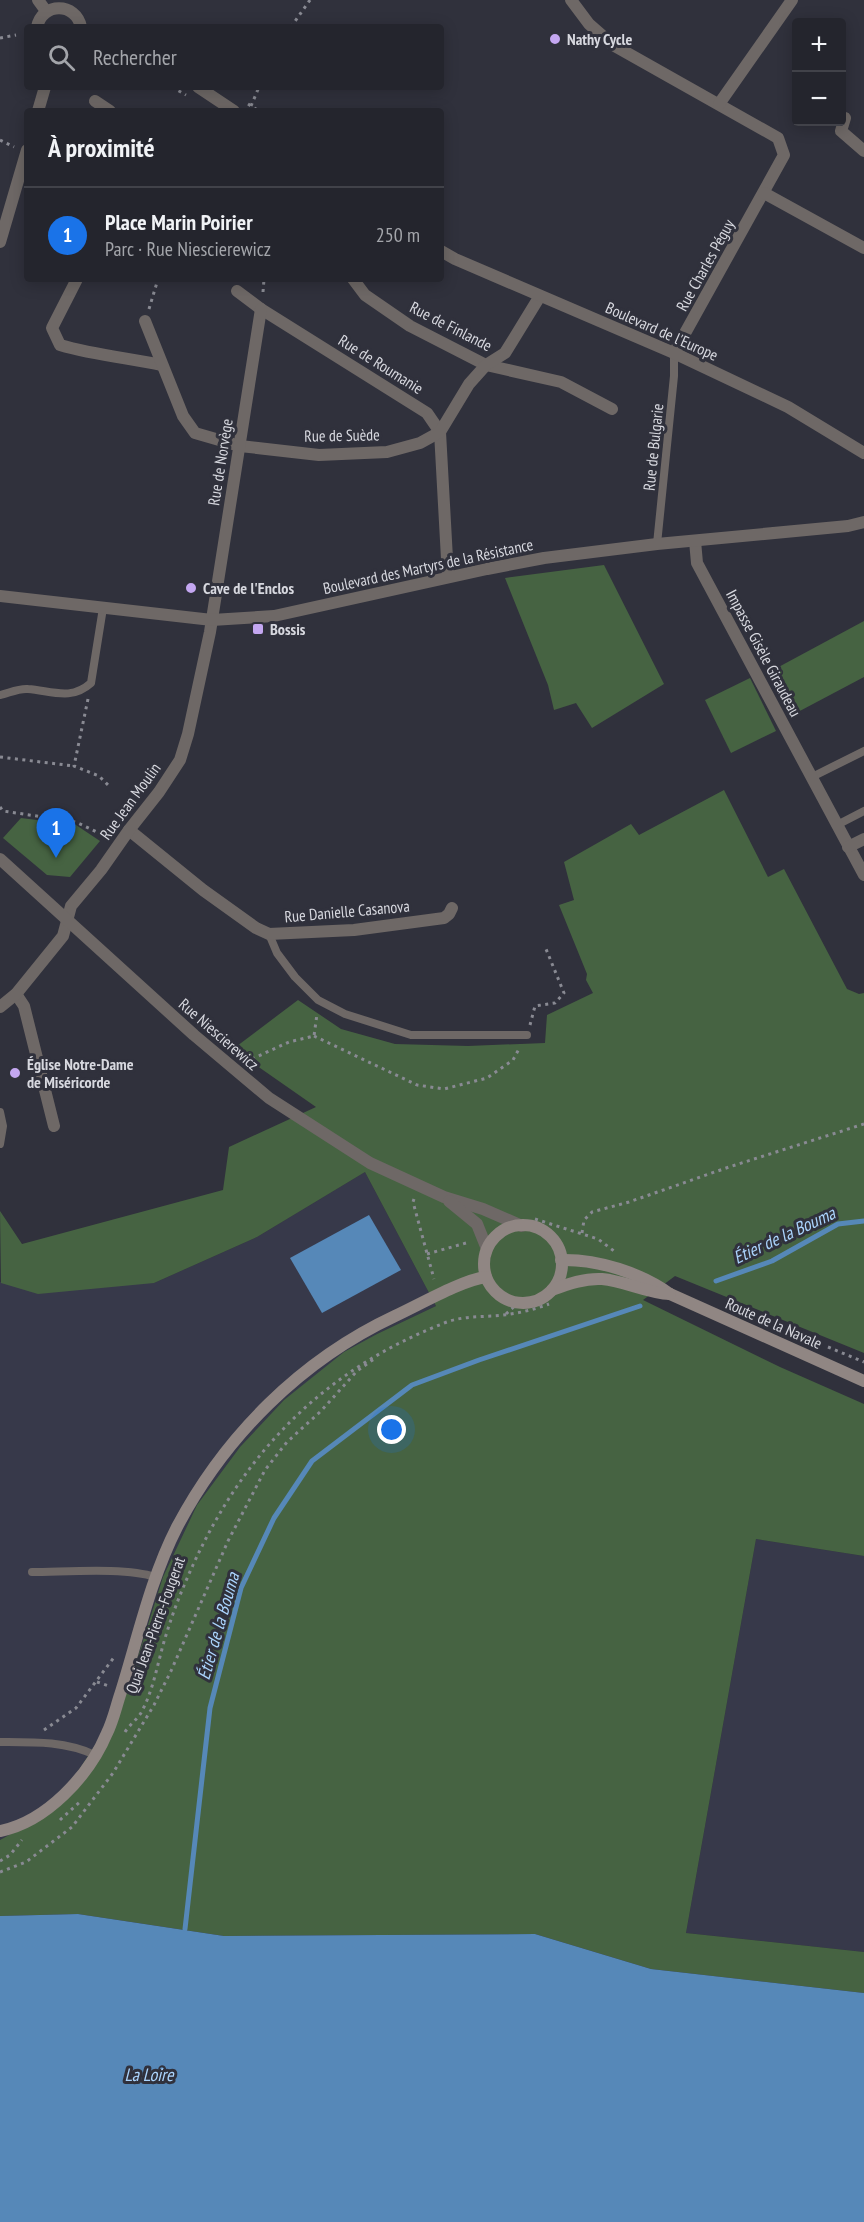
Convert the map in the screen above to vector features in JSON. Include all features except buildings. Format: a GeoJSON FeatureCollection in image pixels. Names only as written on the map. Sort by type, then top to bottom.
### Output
{"type":"FeatureCollection","features":[{"type":"Feature","properties":{"kind":"main road"},"geometry":{"type":"LineString","coordinates":[[522,1226],[537,1229],[550,1237],[558,1249],[561,1260],[560,1276],[552,1290],[539,1300],[518,1303],[498,1294],[486,1277],[484,1263],[487,1249],[499,1234],[522,1226]]}},
{"type":"Feature","properties":{"kind":"main road","name":"Route de la Navale"},"geometry":{"type":"LineString","coordinates":[[561,1260],[589,1262],[628,1273],[864,1381]]}},
{"type":"Feature","properties":{"kind":"main road","name":"Quai Jean-Pierre-Fougerat"},"geometry":{"type":"LineString","coordinates":[[0,1831],[31,1820],[59,1799],[82,1774],[95,1755],[107,1734],[155,1577],[178,1527],[218,1461],[263,1409],[292,1381],[346,1341],[477,1278],[486,1277]]}},
{"type":"Feature","properties":{"kind":"main road","name":"Route de la Navale"},"geometry":{"type":"LineString","coordinates":[[552,1290],[573,1282],[601,1279],[656,1294],[670,1294]]}},
{"type":"Feature","properties":{"kind":"street"},"geometry":{"type":"LineString","coordinates":[[38,0],[46,11]]}},
{"type":"Feature","properties":{"kind":"street","name":"Rue Charles Péguy"},"geometry":{"type":"LineString","coordinates":[[572,0],[589,24],[613,45],[778,138],[784,155],[674,353]]}},
{"type":"Feature","properties":{"kind":"street"},"geometry":{"type":"LineString","coordinates":[[719,104],[792,0]]}},
{"type":"Feature","properties":{"kind":"street"},"geometry":{"type":"LineString","coordinates":[[38,24],[41,16],[52,8],[67,8],[78,17],[80,24]]}},
{"type":"Feature","properties":{"kind":"street"},"geometry":{"type":"LineString","coordinates":[[39,108],[44,90]]}},
{"type":"Feature","properties":{"kind":"street"},"geometry":{"type":"LineString","coordinates":[[202,90],[230,108]]}},
{"type":"Feature","properties":{"kind":"street"},"geometry":{"type":"LineString","coordinates":[[95,101],[106,108]]}},
{"type":"Feature","properties":{"kind":"street"},"geometry":{"type":"LineString","coordinates":[[842,126],[840,131],[864,151]]}},
{"type":"Feature","properties":{"kind":"street"},"geometry":{"type":"LineString","coordinates":[[0,242],[2,228],[24,160]]}},
{"type":"Feature","properties":{"kind":"street"},"geometry":{"type":"LineString","coordinates":[[764,193],[864,248]]}},
{"type":"Feature","properties":{"kind":"street","name":"Boulevard de l'Europe"},"geometry":{"type":"LineString","coordinates":[[444,252],[674,353],[788,407],[864,453]]}},
{"type":"Feature","properties":{"kind":"street"},"geometry":{"type":"LineString","coordinates":[[75,282],[52,328],[60,345],[89,353],[107,354],[162,365]]}},
{"type":"Feature","properties":{"kind":"street","name":"Rue de Finlande"},"geometry":{"type":"LineString","coordinates":[[355,282],[365,295],[410,326],[486,364],[561,382],[612,409]]}},
{"type":"Feature","properties":{"kind":"street","name":"Rue de Roumanie"},"geometry":{"type":"LineString","coordinates":[[237,291],[261,309],[427,413],[440,432]]}},
{"type":"Feature","properties":{"kind":"street"},"geometry":{"type":"LineString","coordinates":[[448,577],[440,432],[469,384],[486,364],[505,352],[540,296]]}},
{"type":"Feature","properties":{"kind":"street","name":"Rue de Norvège"},"geometry":{"type":"LineString","coordinates":[[212,620],[261,309]]}},
{"type":"Feature","properties":{"kind":"street","name":"Rue de Suède"},"geometry":{"type":"LineString","coordinates":[[146,321],[183,416],[195,433],[240,446],[320,455],[387,452],[420,443],[440,432]]}},
{"type":"Feature","properties":{"kind":"street","name":"Boulevard des Martyrs de la Résistance"},"geometry":{"type":"LineString","coordinates":[[0,596],[212,620],[274,616],[544,558],[657,544],[848,526],[864,522]]}},
{"type":"Feature","properties":{"kind":"street","name":"Impasse Gisèle Giraudeau"},"geometry":{"type":"LineString","coordinates":[[695,541],[697,563],[864,875]]}},
{"type":"Feature","properties":{"kind":"street","name":"Rue Jean Moulin"},"geometry":{"type":"LineString","coordinates":[[0,1007],[16,994],[63,936],[71,906],[101,870],[180,760],[188,734],[212,620]]}},
{"type":"Feature","properties":{"kind":"street","name":"Rue Danielle Casanova"},"geometry":{"type":"LineString","coordinates":[[129,830],[203,890],[256,928],[269,934],[354,930],[444,918],[452,908]]}},
{"type":"Feature","properties":{"kind":"street"},"geometry":{"type":"LineString","coordinates":[[848,847],[864,839]]}},
{"type":"Feature","properties":{"kind":"street","name":"Rue Niescierewicz"},"geometry":{"type":"LineString","coordinates":[[0,859],[194,1035],[269,1098],[370,1163],[444,1197],[483,1209],[522,1226]]}},
{"type":"Feature","properties":{"kind":"street"},"geometry":{"type":"LineString","coordinates":[[16,994],[24,1006],[54,1126]]}},
{"type":"Feature","properties":{"kind":"street","name":"Rue Niescierewicz"},"geometry":{"type":"LineString","coordinates":[[444,1197],[477,1224],[487,1249]]}},
{"type":"Feature","properties":{"kind":"lane","name":"Rue de Bulgarie"},"geometry":{"type":"LineString","coordinates":[[657,544],[674,376],[674,353]]}},
{"type":"Feature","properties":{"kind":"lane"},"geometry":{"type":"LineString","coordinates":[[0,695],[25,688],[68,695],[83,690],[91,683],[103,608]]}},
{"type":"Feature","properties":{"kind":"lane"},"geometry":{"type":"LineString","coordinates":[[812,777],[864,751]]}},
{"type":"Feature","properties":{"kind":"lane"},"geometry":{"type":"LineString","coordinates":[[837,825],[864,811]]}},
{"type":"Feature","properties":{"kind":"lane"},"geometry":{"type":"LineString","coordinates":[[269,934],[277,953],[318,1000],[345,1014],[411,1035],[527,1035]]}},
{"type":"Feature","properties":{"kind":"lane"},"geometry":{"type":"LineString","coordinates":[[0,1112],[3,1126],[3,1138],[0,1144]]}},
{"type":"Feature","properties":{"kind":"lane"},"geometry":{"type":"LineString","coordinates":[[32,1572],[111,1572],[146,1574],[155,1577]]}},
{"type":"Feature","properties":{"kind":"lane"},"geometry":{"type":"LineString","coordinates":[[0,1742],[56,1743],[80,1748],[95,1755]]}},
{"type":"Feature","properties":{"kind":"path"},"geometry":{"type":"LineString","coordinates":[[293,24],[310,0]]}},
{"type":"Feature","properties":{"kind":"path"},"geometry":{"type":"LineString","coordinates":[[0,38],[16,35]]}},
{"type":"Feature","properties":{"kind":"path"},"geometry":{"type":"LineString","coordinates":[[251,106],[258,90]]}},
{"type":"Feature","properties":{"kind":"path"},"geometry":{"type":"LineString","coordinates":[[146,321],[157,282]]}},
{"type":"Feature","properties":{"kind":"path"},"geometry":{"type":"LineString","coordinates":[[74,766],[91,683]]}},
{"type":"Feature","properties":{"kind":"path"},"geometry":{"type":"LineString","coordinates":[[0,757],[74,766],[99,776],[109,786]]}},
{"type":"Feature","properties":{"kind":"path"},"geometry":{"type":"LineString","coordinates":[[0,807],[3,811],[76,822],[120,843]]}},
{"type":"Feature","properties":{"kind":"path"},"geometry":{"type":"LineString","coordinates":[[252,1059],[289,1042],[314,1036],[417,1085],[444,1089],[487,1078],[513,1060],[527,1035],[535,1006],[555,1003],[564,993],[546,949]]}},
{"type":"Feature","properties":{"kind":"path"},"geometry":{"type":"LineString","coordinates":[[314,1036],[318,1000]]}},
{"type":"Feature","properties":{"kind":"path"},"geometry":{"type":"LineString","coordinates":[[613,1251],[598,1239],[582,1233],[584,1220],[592,1212],[629,1202],[864,1124]]}},
{"type":"Feature","properties":{"kind":"path"},"geometry":{"type":"LineString","coordinates":[[419,1185],[413,1202],[433,1274]]}},
{"type":"Feature","properties":{"kind":"path"},"geometry":{"type":"LineString","coordinates":[[427,1254],[466,1243]]}},
{"type":"Feature","properties":{"kind":"path"},"geometry":{"type":"LineString","coordinates":[[0,1872],[26,1862],[72,1827],[113,1773],[154,1705],[171,1671],[245,1506],[265,1470],[287,1442],[321,1411],[357,1371],[383,1353],[443,1324],[506,1314],[518,1303]]}},
{"type":"Feature","properties":{"kind":"path","name":"Quai Jean-Pierre-Fougerat"},"geometry":{"type":"LineString","coordinates":[[124,1733],[143,1710],[182,1589],[216,1519],[241,1479],[288,1422],[318,1395],[369,1360],[443,1323],[458,1319],[518,1313],[518,1303]]}},
{"type":"Feature","properties":{"kind":"path"},"geometry":{"type":"LineString","coordinates":[[30,1742],[36,1734],[76,1708],[118,1651]]}},
{"type":"Feature","properties":{"kind":"path"},"geometry":{"type":"LineString","coordinates":[[52,1825],[66,1816],[83,1799]]}},
{"type":"Feature","properties":{"kind":"path"},"geometry":{"type":"LineString","coordinates":[[0,1861],[10,1856],[21,1841],[27,1837]]}},
{"type":"Feature","properties":{"kind":"shaded area"},"geometry":{"type":"Polygon","coordinates":[[[365,1172],[436,1306],[377,1334],[284,1400],[240,1447],[197,1505],[163,1577],[124,1701],[52,1811],[0,1840],[0,1282],[154,1283],[257,1237],[365,1172]]]}},
{"type":"Feature","properties":{"kind":"shaded area"},"geometry":{"type":"Polygon","coordinates":[[[756,1539],[864,1556],[864,1952],[686,1933],[756,1539]]]}},
{"type":"Feature","properties":{"kind":"green space"},"geometry":{"type":"Polygon","coordinates":[[[604,565],[664,684],[592,728],[576,703],[554,710],[548,685],[505,578],[604,565]]]}},
{"type":"Feature","properties":{"kind":"green space"},"geometry":{"type":"Polygon","coordinates":[[[864,621],[864,677],[796,713],[773,670],[864,621]]]}},
{"type":"Feature","properties":{"kind":"green space"},"geometry":{"type":"Polygon","coordinates":[[[750,678],[776,731],[731,753],[705,700],[750,678]]]}},
{"type":"Feature","properties":{"kind":"green space"},"geometry":{"type":"Polygon","coordinates":[[[724,790],[768,877],[784,869],[847,989],[859,994],[864,993],[864,1353],[675,1276],[643,1300],[780,1367],[864,1404],[864,1556],[756,1539],[686,1933],[864,1952],[864,1993],[651,1969],[535,1934],[224,1936],[78,1914],[0,1916],[0,1840],[52,1811],[124,1701],[163,1577],[197,1505],[240,1447],[284,1400],[344,1352],[436,1306],[365,1172],[257,1237],[154,1283],[38,1294],[1,1283],[0,1211],[22,1244],[223,1190],[229,1147],[316,1107],[233,1049],[298,1000],[341,1029],[395,1044],[468,1046],[545,1043],[547,1015],[593,993],[586,980],[587,974],[559,905],[574,900],[564,862],[631,824],[639,835],[724,790]]]}},
{"type":"Feature","properties":{"kind":"green space"},"geometry":{"type":"Polygon","coordinates":[[[21,818],[76,825],[100,841],[70,877],[47,875],[3,838],[21,818]]]}},
{"type":"Feature","properties":{"kind":"water"},"geometry":{"type":"Polygon","coordinates":[[[369,1215],[401,1270],[322,1313],[290,1258],[369,1215]]]}},
{"type":"Feature","properties":{"kind":"water","name":"La Loire"},"geometry":{"type":"Polygon","coordinates":[[[78,1914],[224,1936],[535,1934],[651,1969],[864,1993],[864,2222],[0,2222],[0,1916],[78,1914]]]}},
{"type":"Feature","properties":{"kind":"waterway","name":"Étier de la Bouma"},"geometry":{"type":"LineString","coordinates":[[716,1281],[772,1261],[838,1224],[864,1221]]}},
{"type":"Feature","properties":{"kind":"waterway","name":"Étier de la Bouma"},"geometry":{"type":"LineString","coordinates":[[185,1929],[210,1708],[241,1588],[274,1518],[312,1461],[412,1385],[640,1306]]}},
{"type":"Feature","properties":{"kind":"place","name":"Nathy Cycle"},"geometry":{"type":"Point","coordinates":[555,39]}},
{"type":"Feature","properties":{"kind":"place","name":"Cave de l'Enclos"},"geometry":{"type":"Point","coordinates":[191,588]}},
{"type":"Feature","properties":{"kind":"place","name":"Bossis"},"geometry":{"type":"Point","coordinates":[258,629]}},
{"type":"Feature","properties":{"kind":"place","name":"Place Marin Poirier"},"geometry":{"type":"Point","coordinates":[56,858]}},
{"type":"Feature","properties":{"kind":"place","name":"Église Notre-Dame de Miséricorde"},"geometry":{"type":"Point","coordinates":[15,1073]}}]}
